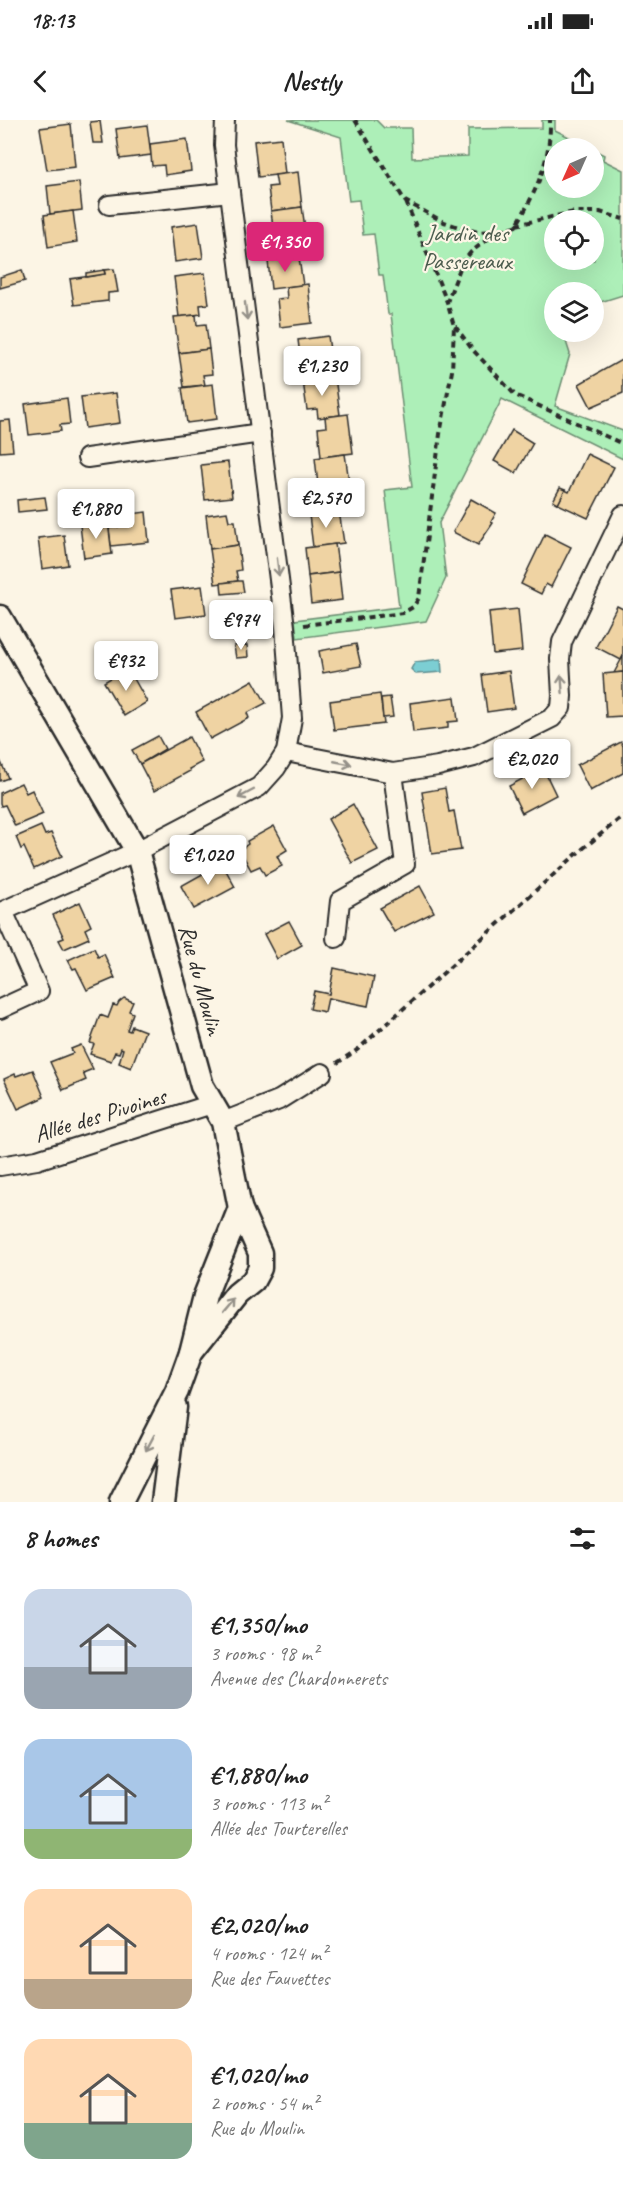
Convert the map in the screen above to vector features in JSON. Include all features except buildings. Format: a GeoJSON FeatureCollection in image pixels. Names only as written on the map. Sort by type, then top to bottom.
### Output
{"type":"FeatureCollection","features":[{"type":"Feature","properties":{"kind":"street"},"geometry":{"type":"LineString","coordinates":[[0,1009],[39,991],[2,908],[137,851],[259,787],[276,768],[286,752],[292,718],[285,627],[224,145],[225,120]]}},
{"type":"Feature","properties":{"kind":"street"},"geometry":{"type":"LineString","coordinates":[[110,205],[231,192]]}},
{"type":"Feature","properties":{"kind":"street"},"geometry":{"type":"LineString","coordinates":[[87,458],[261,434]]}},
{"type":"Feature","properties":{"kind":"street"},"geometry":{"type":"LineString","coordinates":[[286,752],[393,773],[438,766],[474,757],[552,718],[561,708],[562,642],[623,515]]}},
{"type":"Feature","properties":{"kind":"street","name":"Rue du Moulin"},"geometry":{"type":"LineString","coordinates":[[0,617],[137,851],[202,1086],[217,1113],[240,1208],[260,1253],[260,1268],[253,1281],[237,1294],[192,1352]]}},
{"type":"Feature","properties":{"kind":"street"},"geometry":{"type":"LineString","coordinates":[[336,938],[340,900],[405,864],[393,773]]}},
{"type":"Feature","properties":{"kind":"street","name":"Allée des Pivoines"},"geometry":{"type":"LineString","coordinates":[[0,1166],[37,1160],[217,1113],[279,1100],[322,1073]]}},
{"type":"Feature","properties":{"kind":"street","name":"Rue du Moulin"},"geometry":{"type":"LineString","coordinates":[[122,1502],[177,1391],[192,1352],[205,1296],[240,1208]]}},
{"type":"Feature","properties":{"kind":"street","name":"Rue du Moulin"},"geometry":{"type":"LineString","coordinates":[[163,1502],[177,1391]]}},
{"type":"Feature","properties":{"kind":"path"},"geometry":{"type":"LineString","coordinates":[[285,627],[403,613],[413,607],[419,597],[440,434],[453,371],[454,326],[447,302],[405,201],[355,120]]}},
{"type":"Feature","properties":{"kind":"path"},"geometry":{"type":"LineString","coordinates":[[516,226],[530,205],[543,172],[551,137],[550,120]]}},
{"type":"Feature","properties":{"kind":"path"},"geometry":{"type":"LineString","coordinates":[[405,201],[444,222],[478,232],[498,231],[574,212],[600,212],[623,219]]}},
{"type":"Feature","properties":{"kind":"path"},"geometry":{"type":"LineString","coordinates":[[447,302],[462,262],[498,231]]}},
{"type":"Feature","properties":{"kind":"path"},"geometry":{"type":"LineString","coordinates":[[454,326],[515,395],[623,444]]}},
{"type":"Feature","properties":{"kind":"path"},"geometry":{"type":"LineString","coordinates":[[322,1073],[357,1050],[580,851],[623,816]]}},
{"type":"Feature","properties":{"kind":"green space","name":"Jardin des Passereaux"},"geometry":{"type":"Polygon","coordinates":[[[288,120],[376,120],[384,128],[411,128],[412,158],[468,156],[468,129],[542,128],[542,120],[555,120],[555,130],[571,138],[544,138],[544,198],[604,198],[604,160],[623,170],[623,295],[604,301],[604,282],[544,282],[544,342],[566,342],[570,354],[555,406],[623,431],[623,459],[502,399],[439,523],[446,578],[426,621],[297,638],[295,620],[399,607],[385,490],[412,487],[391,314],[388,314],[383,275],[379,275],[374,234],[363,235],[359,200],[349,201],[341,137],[288,120]]]}},
{"type":"Feature","properties":{"kind":"water"},"geometry":{"type":"Polygon","coordinates":[[[441,659],[442,672],[416,674],[411,669],[415,662],[441,659]]]}}]}
